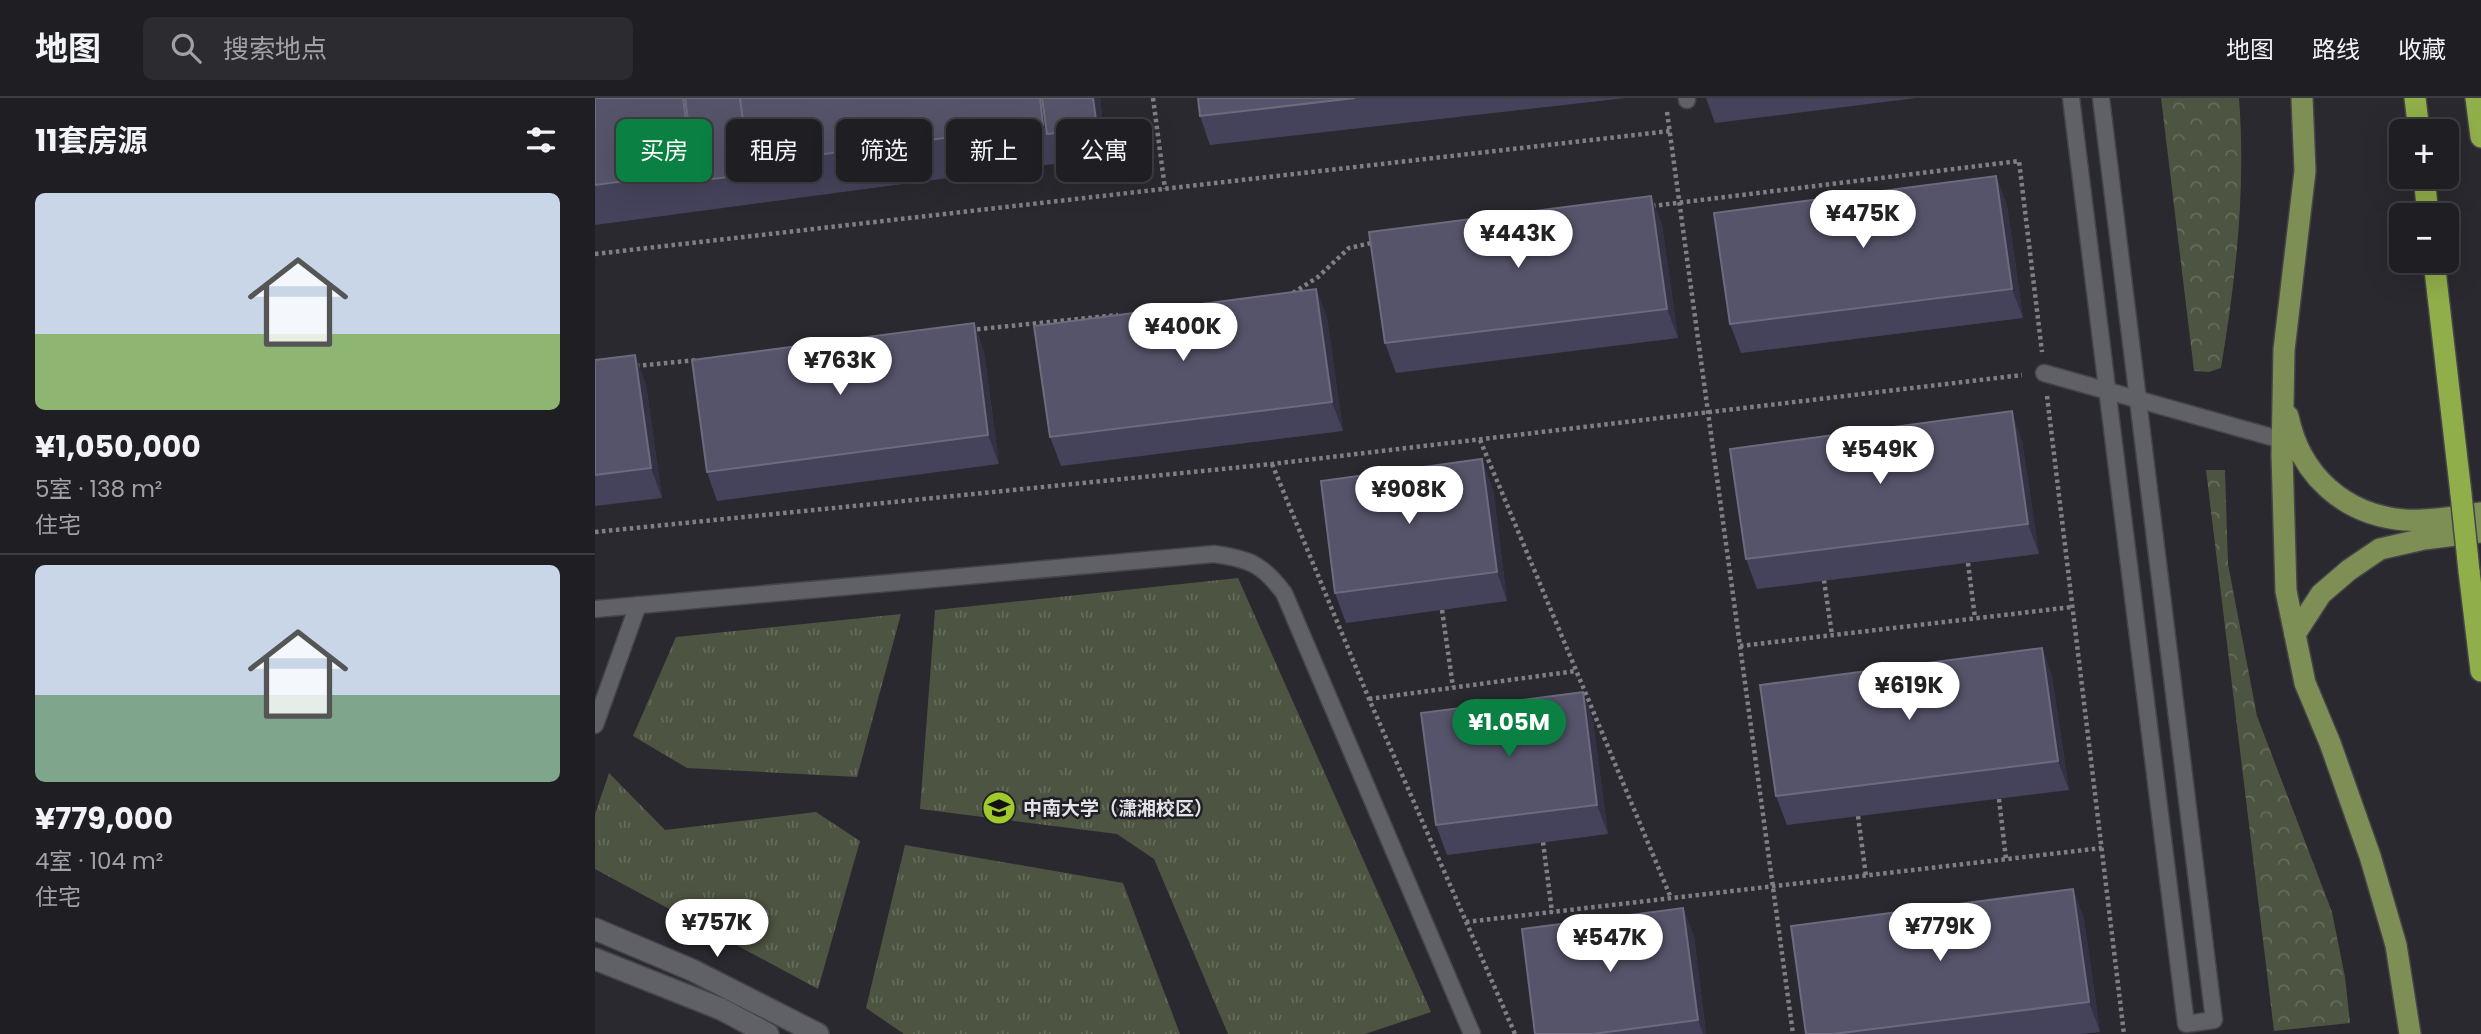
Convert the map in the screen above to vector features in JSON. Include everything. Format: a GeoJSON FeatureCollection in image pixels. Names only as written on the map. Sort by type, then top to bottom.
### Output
{"type":"FeatureCollection","features":[{"type":"Feature","properties":{"kind":"highway"},"geometry":{"type":"LineString","coordinates":[[2415,98],[2418,119]]}},
{"type":"Feature","properties":{"kind":"highway"},"geometry":{"type":"LineString","coordinates":[[2476,98],[2481,137]]}},
{"type":"Feature","properties":{"kind":"highway"},"geometry":{"type":"LineString","coordinates":[[2435,273],[2481,671]]}},
{"type":"Feature","properties":{"kind":"main road"},"geometry":{"type":"LineString","coordinates":[[2302,98],[2305,171],[2284,350],[2282,440],[2286,591],[2305,683],[2330,743],[2365,843],[2392,932],[2410,1034]]}},
{"type":"Feature","properties":{"kind":"main road"},"geometry":{"type":"LineString","coordinates":[[2283,389],[2289,421],[2302,456],[2320,483],[2351,505],[2384,517],[2406,520],[2433,520],[2481,513]]}},
{"type":"Feature","properties":{"kind":"main road"},"geometry":{"type":"LineString","coordinates":[[2295,634],[2321,594],[2349,570],[2380,550],[2424,539],[2481,532]]}},
{"type":"Feature","properties":{"kind":"street"},"geometry":{"type":"LineString","coordinates":[[595,929],[692,970],[818,1034]]}},
{"type":"Feature","properties":{"kind":"street"},"geometry":{"type":"LineString","coordinates":[[595,959],[721,1009],[768,1034]]}},
{"type":"Feature","properties":{"kind":"lane"},"geometry":{"type":"LineString","coordinates":[[2071,98],[2186,1024],[2214,1020],[2101,98]]}},
{"type":"Feature","properties":{"kind":"lane"},"geometry":{"type":"LineString","coordinates":[[2044,373],[2282,440]]}},
{"type":"Feature","properties":{"kind":"lane"},"geometry":{"type":"LineString","coordinates":[[595,609],[1214,554],[1255,563],[1271,576],[1284,593],[1472,1034]]}},
{"type":"Feature","properties":{"kind":"lane"},"geometry":{"type":"LineString","coordinates":[[595,725],[638,605]]}},
{"type":"Feature","properties":{"kind":"path"},"geometry":{"type":"LineString","coordinates":[[1153,98],[1165,189]]}},
{"type":"Feature","properties":{"kind":"path"},"geometry":{"type":"LineString","coordinates":[[1667,109],[1793,1034]]}},
{"type":"Feature","properties":{"kind":"path"},"geometry":{"type":"LineString","coordinates":[[595,254],[1669,131]]}},
{"type":"Feature","properties":{"kind":"path"},"geometry":{"type":"LineString","coordinates":[[1639,208],[2019,161],[2125,1034]]}},
{"type":"Feature","properties":{"kind":"path"},"geometry":{"type":"LineString","coordinates":[[1286,295],[1298,292],[1349,248],[1384,241]]}},
{"type":"Feature","properties":{"kind":"path"},"geometry":{"type":"LineString","coordinates":[[969,331],[1122,314]]}},
{"type":"Feature","properties":{"kind":"path"},"geometry":{"type":"LineString","coordinates":[[623,368],[706,359]]}},
{"type":"Feature","properties":{"kind":"path"},"geometry":{"type":"LineString","coordinates":[[595,532],[1272,464],[2044,373]]}},
{"type":"Feature","properties":{"kind":"path"},"geometry":{"type":"LineString","coordinates":[[1480,440],[1671,898]]}},
{"type":"Feature","properties":{"kind":"path"},"geometry":{"type":"LineString","coordinates":[[1272,464],[1369,699],[1515,1034]]}},
{"type":"Feature","properties":{"kind":"path"},"geometry":{"type":"LineString","coordinates":[[1968,563],[1975,618]]}},
{"type":"Feature","properties":{"kind":"path"},"geometry":{"type":"LineString","coordinates":[[1824,580],[1832,635]]}},
{"type":"Feature","properties":{"kind":"path"},"geometry":{"type":"LineString","coordinates":[[1740,646],[2073,607]]}},
{"type":"Feature","properties":{"kind":"path"},"geometry":{"type":"LineString","coordinates":[[1441,610],[1453,687]]}},
{"type":"Feature","properties":{"kind":"path"},"geometry":{"type":"LineString","coordinates":[[1369,699],[1576,671]]}},
{"type":"Feature","properties":{"kind":"path"},"geometry":{"type":"LineString","coordinates":[[1999,799],[2005,859]]}},
{"type":"Feature","properties":{"kind":"path"},"geometry":{"type":"LineString","coordinates":[[1858,816],[1866,876]]}},
{"type":"Feature","properties":{"kind":"path"},"geometry":{"type":"LineString","coordinates":[[1543,842],[1552,912]]}},
{"type":"Feature","properties":{"kind":"path"},"geometry":{"type":"LineString","coordinates":[[1466,922],[2102,848]]}},
{"type":"Feature","properties":{"kind":"green space"},"geometry":{"type":"Polygon","coordinates":[[[2161,98],[2239,98],[2241,166],[2235,267],[2221,368],[2209,372],[2194,371],[2161,98]]]}},
{"type":"Feature","properties":{"kind":"green space"},"geometry":{"type":"Polygon","coordinates":[[[2206,470],[2225,470],[2228,564],[2257,716],[2332,912],[2345,977],[2350,1023],[2274,1031],[2206,470]]]}},
{"type":"Feature","properties":{"kind":"green space"},"geometry":{"type":"Polygon","coordinates":[[[1238,578],[1431,1012],[1365,1034],[1228,1034],[1154,859],[1117,834],[920,809],[935,610],[1238,578]]]}},
{"type":"Feature","properties":{"kind":"green space"},"geometry":{"type":"Polygon","coordinates":[[[901,614],[857,777],[687,768],[633,736],[676,637],[901,614]]]}},
{"type":"Feature","properties":{"kind":"green space"},"geometry":{"type":"Polygon","coordinates":[[[609,773],[665,830],[816,812],[860,841],[818,989],[595,869],[595,814],[609,773]]]}},
{"type":"Feature","properties":{"kind":"green space"},"geometry":{"type":"Polygon","coordinates":[[[905,845],[1123,883],[1180,1034],[904,1034],[866,1008],[905,845]]]}},
{"type":"Feature","properties":{"kind":"building"},"geometry":{"type":"Polygon","coordinates":[[[595,98],[683,98],[686,119],[616,119],[618,182],[595,185],[595,98]]]}},
{"type":"Feature","properties":{"kind":"building"},"geometry":{"type":"Polygon","coordinates":[[[685,98],[740,98],[743,119],[726,119],[726,177],[712,179],[712,119],[688,119],[685,98]]]}},
{"type":"Feature","properties":{"kind":"building"},"geometry":{"type":"Polygon","coordinates":[[[740,98],[1040,98],[1043,125],[1042,119],[946,119],[946,138],[932,140],[932,119],[836,119],[836,152],[822,154],[822,119],[743,119],[740,98]]]}},
{"type":"Feature","properties":{"kind":"building"},"geometry":{"type":"Polygon","coordinates":[[[1042,98],[1093,98],[1096,119],[1056,119],[1056,133],[1047,134],[1042,98]]]}},
{"type":"Feature","properties":{"kind":"building"},"geometry":{"type":"Polygon","coordinates":[[[1198,98],[1355,98],[1200,116],[1198,98]]]}},
{"type":"Feature","properties":{"kind":"building"},"geometry":{"type":"Polygon","coordinates":[[[1996,176],[2012,289],[1730,324],[1714,213],[1996,176]]]}},
{"type":"Feature","properties":{"kind":"building"},"geometry":{"type":"Polygon","coordinates":[[[1651,196],[1667,309],[1385,343],[1369,232],[1651,196]]]}},
{"type":"Feature","properties":{"kind":"building"},"geometry":{"type":"Polygon","coordinates":[[[1316,289],[1332,402],[1050,437],[1034,326],[1316,289]]]}},
{"type":"Feature","properties":{"kind":"building"},"geometry":{"type":"Polygon","coordinates":[[[974,323],[988,435],[707,472],[692,360],[974,323]]]}},
{"type":"Feature","properties":{"kind":"building"},"geometry":{"type":"Polygon","coordinates":[[[635,355],[651,468],[595,475],[595,360],[635,355]]]}},
{"type":"Feature","properties":{"kind":"building"},"geometry":{"type":"Polygon","coordinates":[[[2012,411],[2028,524],[1746,559],[1730,449],[2012,411]]]}},
{"type":"Feature","properties":{"kind":"building"},"geometry":{"type":"Polygon","coordinates":[[[1482,459],[1497,572],[1335,593],[1321,481],[1482,459]]]}},
{"type":"Feature","properties":{"kind":"building"},"geometry":{"type":"Polygon","coordinates":[[[2042,648],[2058,761],[1776,796],[1760,685],[2042,648]]]}},
{"type":"Feature","properties":{"kind":"building"},"geometry":{"type":"Polygon","coordinates":[[[1583,692],[1597,805],[1436,825],[1421,713],[1583,692]]]}},
{"type":"Feature","properties":{"kind":"building"},"geometry":{"type":"Polygon","coordinates":[[[2073,889],[2089,1002],[1833,1034],[1806,1034],[1791,926],[2073,889]]]}},
{"type":"Feature","properties":{"kind":"building"},"geometry":{"type":"Polygon","coordinates":[[[1683,908],[1698,1020],[1593,1034],[1535,1034],[1522,929],[1683,908]]]}},
{"type":"Feature","properties":{"kind":"place","name":"中南大学（潇湘校区）"},"geometry":{"type":"Point","coordinates":[999,808]}}]}
